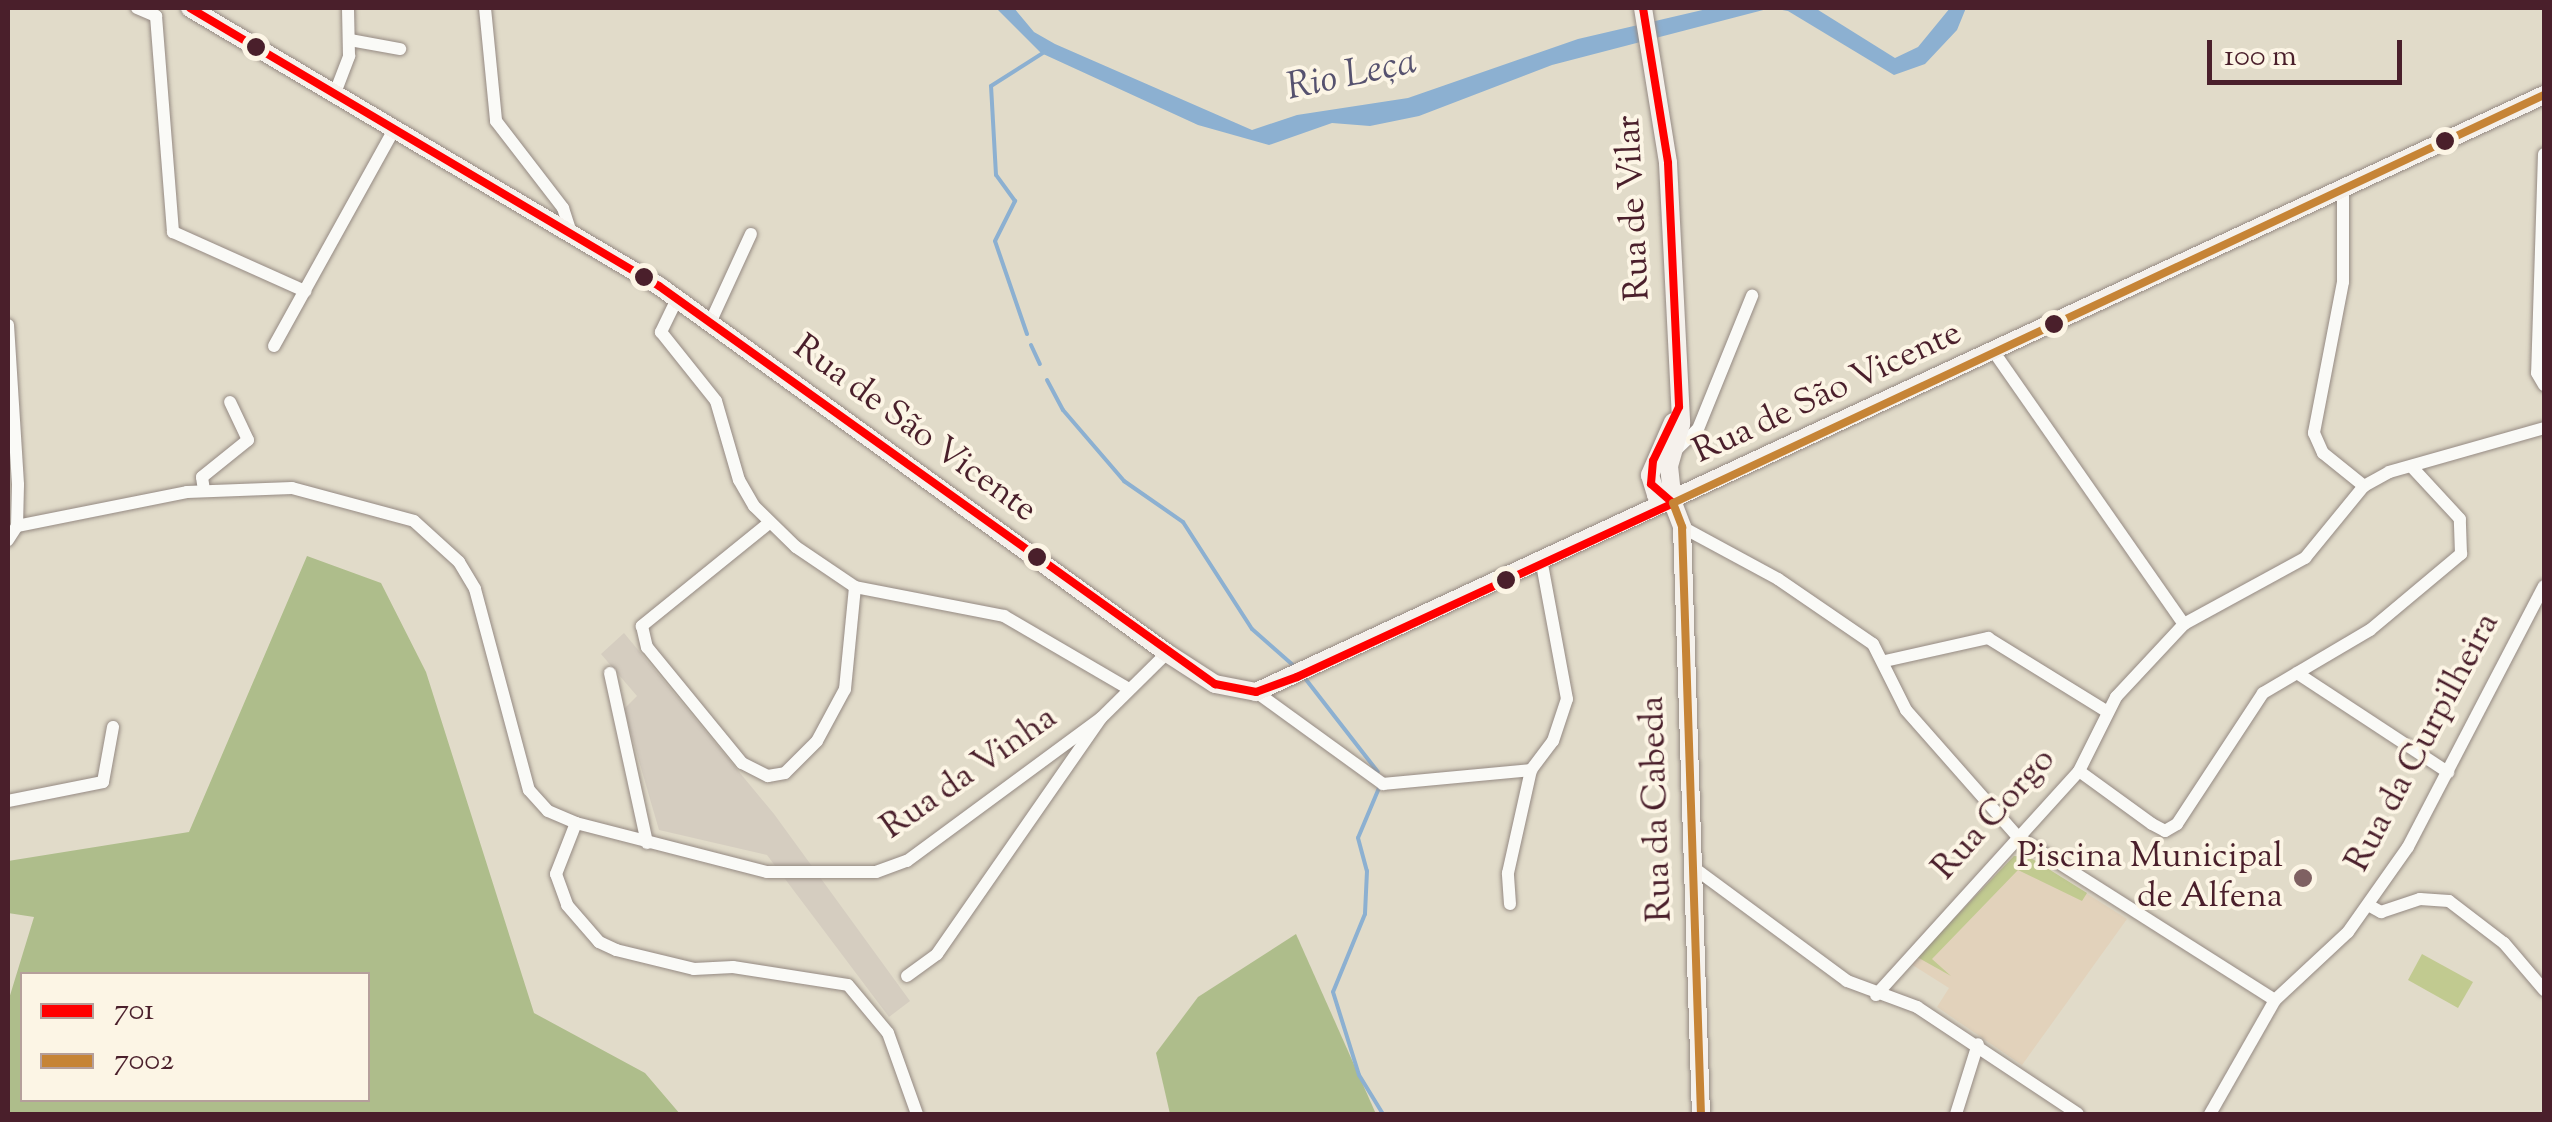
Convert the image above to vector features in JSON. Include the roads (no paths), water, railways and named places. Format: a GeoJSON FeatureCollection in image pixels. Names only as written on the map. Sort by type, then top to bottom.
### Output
{"type":"FeatureCollection","features":[{"type":"Feature","properties":{"kind":"main road","name":"Rua de São Vicente"},"geometry":{"type":"LineString","coordinates":[[190,8],[678,299],[1168,653],[1215,684],[1256,692],[1306,674],[2543,99]]}},
{"type":"Feature","properties":{"kind":"main road","name":"Rua de Vilar"},"geometry":{"type":"LineString","coordinates":[[1645,13],[1668,163],[1679,407],[1673,453],[1674,503],[1656,495],[1650,475],[1679,407]]}},
{"type":"Feature","properties":{"kind":"main road","name":"Rua da Cabeda"},"geometry":{"type":"LineString","coordinates":[[1674,503],[1682,528],[1701,1114]]}},
{"type":"Feature","properties":{"kind":"street"},"geometry":{"type":"LineString","coordinates":[[138,8],[158,12],[173,232],[305,290]]}},
{"type":"Feature","properties":{"kind":"street"},"geometry":{"type":"LineString","coordinates":[[335,93],[350,40],[348,8]]}},
{"type":"Feature","properties":{"kind":"street"},"geometry":{"type":"LineString","coordinates":[[485,8],[496,121],[563,208],[571,232]]}},
{"type":"Feature","properties":{"kind":"street"},"geometry":{"type":"LineString","coordinates":[[350,40],[400,49]]}},
{"type":"Feature","properties":{"kind":"street"},"geometry":{"type":"LineString","coordinates":[[274,346],[395,128]]}},
{"type":"Feature","properties":{"kind":"street"},"geometry":{"type":"LineString","coordinates":[[2544,154],[2537,373],[2544,384]]}},
{"type":"Feature","properties":{"kind":"street"},"geometry":{"type":"LineString","coordinates":[[2343,189],[2343,282],[2314,433],[2323,453],[2364,486]]}},
{"type":"Feature","properties":{"kind":"street"},"geometry":{"type":"LineString","coordinates":[[710,322],[751,234]]}},
{"type":"Feature","properties":{"kind":"street"},"geometry":{"type":"LineString","coordinates":[[1673,453],[1698,429],[1752,296]]}},
{"type":"Feature","properties":{"kind":"street"},"geometry":{"type":"LineString","coordinates":[[678,299],[661,332],[716,401],[739,480],[769,523],[826,572],[855,588],[979,607],[1129,689]]}},
{"type":"Feature","properties":{"kind":"street"},"geometry":{"type":"LineString","coordinates":[[8,326],[16,526],[8,540]]}},
{"type":"Feature","properties":{"kind":"street"},"geometry":{"type":"LineString","coordinates":[[1994,352],[2184,624]]}},
{"type":"Feature","properties":{"kind":"street"},"geometry":{"type":"LineString","coordinates":[[204,490],[202,477],[248,440],[230,402]]}},
{"type":"Feature","properties":{"kind":"street","name":"Rua Corgo"},"geometry":{"type":"LineString","coordinates":[[1876,995],[2079,771],[2108,712],[2184,624],[2305,558],[2364,486],[2411,466],[2544,428]]}},
{"type":"Feature","properties":{"kind":"street"},"geometry":{"type":"LineString","coordinates":[[2079,771],[2165,830],[2177,824],[2264,693],[2370,630],[2461,554],[2460,519],[2411,466]]}},
{"type":"Feature","properties":{"kind":"street","name":"Rua da Vinha"},"geometry":{"type":"LineString","coordinates":[[16,526],[204,490],[292,488],[414,521],[436,536],[459,562],[489,625],[529,790],[548,812],[576,824],[767,872],[876,872],[907,861],[1101,718]]}},
{"type":"Feature","properties":{"kind":"street"},"geometry":{"type":"LineString","coordinates":[[769,523],[642,626],[647,647],[742,763],[768,776],[785,773],[818,741],[845,689],[855,588]]}},
{"type":"Feature","properties":{"kind":"street"},"geometry":{"type":"LineString","coordinates":[[1682,528],[1804,596],[1873,644],[1885,661],[1906,710],[2018,836],[2275,1000]]}},
{"type":"Feature","properties":{"kind":"street"},"geometry":{"type":"LineString","coordinates":[[1510,904],[1508,873],[1531,770],[1553,740],[1567,699],[1542,564]]}},
{"type":"Feature","properties":{"kind":"street","name":"Rua da Curpilheira"},"geometry":{"type":"LineString","coordinates":[[2210,1114],[2275,1000],[2370,906],[2448,772],[2544,586]]}},
{"type":"Feature","properties":{"kind":"street"},"geometry":{"type":"LineString","coordinates":[[1885,661],[1988,638],[2108,712]]}},
{"type":"Feature","properties":{"kind":"street"},"geometry":{"type":"LineString","coordinates":[[907,976],[937,954],[1101,718],[1168,653]]}},
{"type":"Feature","properties":{"kind":"street"},"geometry":{"type":"LineString","coordinates":[[610,673],[647,842]]}},
{"type":"Feature","properties":{"kind":"street"},"geometry":{"type":"LineString","coordinates":[[2297,673],[2448,772]]}},
{"type":"Feature","properties":{"kind":"street"},"geometry":{"type":"LineString","coordinates":[[1256,692],[1384,784],[1531,770]]}},
{"type":"Feature","properties":{"kind":"street"},"geometry":{"type":"LineString","coordinates":[[8,801],[103,782],[112,727]]}},
{"type":"Feature","properties":{"kind":"street"},"geometry":{"type":"LineString","coordinates":[[576,824],[558,860],[558,892],[599,942],[694,969],[837,980],[862,998],[888,1033],[917,1114]]}},
{"type":"Feature","properties":{"kind":"street"},"geometry":{"type":"LineString","coordinates":[[1694,868],[1876,995],[1918,1008],[1978,1044],[2078,1114]]}},
{"type":"Feature","properties":{"kind":"street"},"geometry":{"type":"LineString","coordinates":[[2370,906],[2381,912],[2420,899],[2448,901],[2504,943],[2544,990]]}},
{"type":"Feature","properties":{"kind":"street"},"geometry":{"type":"LineString","coordinates":[[1956,1114],[1978,1044]]}},
{"type":"Feature","properties":{"kind":"water"},"geometry":{"type":"Polygon","coordinates":[[[996,8],[1014,8],[1034,32],[1055,44],[1252,130],[1297,115],[1408,98],[1578,39],[1711,8],[1771,8],[1552,65],[1419,116],[1370,126],[1332,123],[1269,145],[1198,125],[1041,53],[996,8]]]}},
{"type":"Feature","properties":{"kind":"water"},"geometry":{"type":"Polygon","coordinates":[[[1771,8],[1815,8],[1895,58],[1918,47],[1950,8],[1966,8],[1957,30],[1925,64],[1894,75],[1788,11],[1771,8]]]}},
{"type":"Feature","properties":{"kind":"waterway"},"geometry":{"type":"LineString","coordinates":[[1027,334],[995,241],[1015,201],[996,175],[991,86],[1046,51]]}},
{"type":"Feature","properties":{"kind":"waterway"},"geometry":{"type":"LineString","coordinates":[[1031,345],[1040,364]]}},
{"type":"Feature","properties":{"kind":"waterway"},"geometry":{"type":"LineString","coordinates":[[1047,380],[1063,410],[1124,481],[1183,522],[1252,629],[1294,666]]}},
{"type":"Feature","properties":{"kind":"waterway"},"geometry":{"type":"LineString","coordinates":[[1304,677],[1378,772]]}},
{"type":"Feature","properties":{"kind":"waterway"},"geometry":{"type":"LineString","coordinates":[[1379,788],[1358,838],[1367,871],[1365,914],[1333,992],[1359,1075],[1383,1114]]}},
{"type":"Feature","properties":{"kind":"place","name":"Piscina Municipal de Alfena"},"geometry":{"type":"Point","coordinates":[2303,878]}},
{"type":"Feature","properties":{"kind":"water label","name":"Rio Leça"},"geometry":{"type":"Point","coordinates":[1352,77]}}]}
